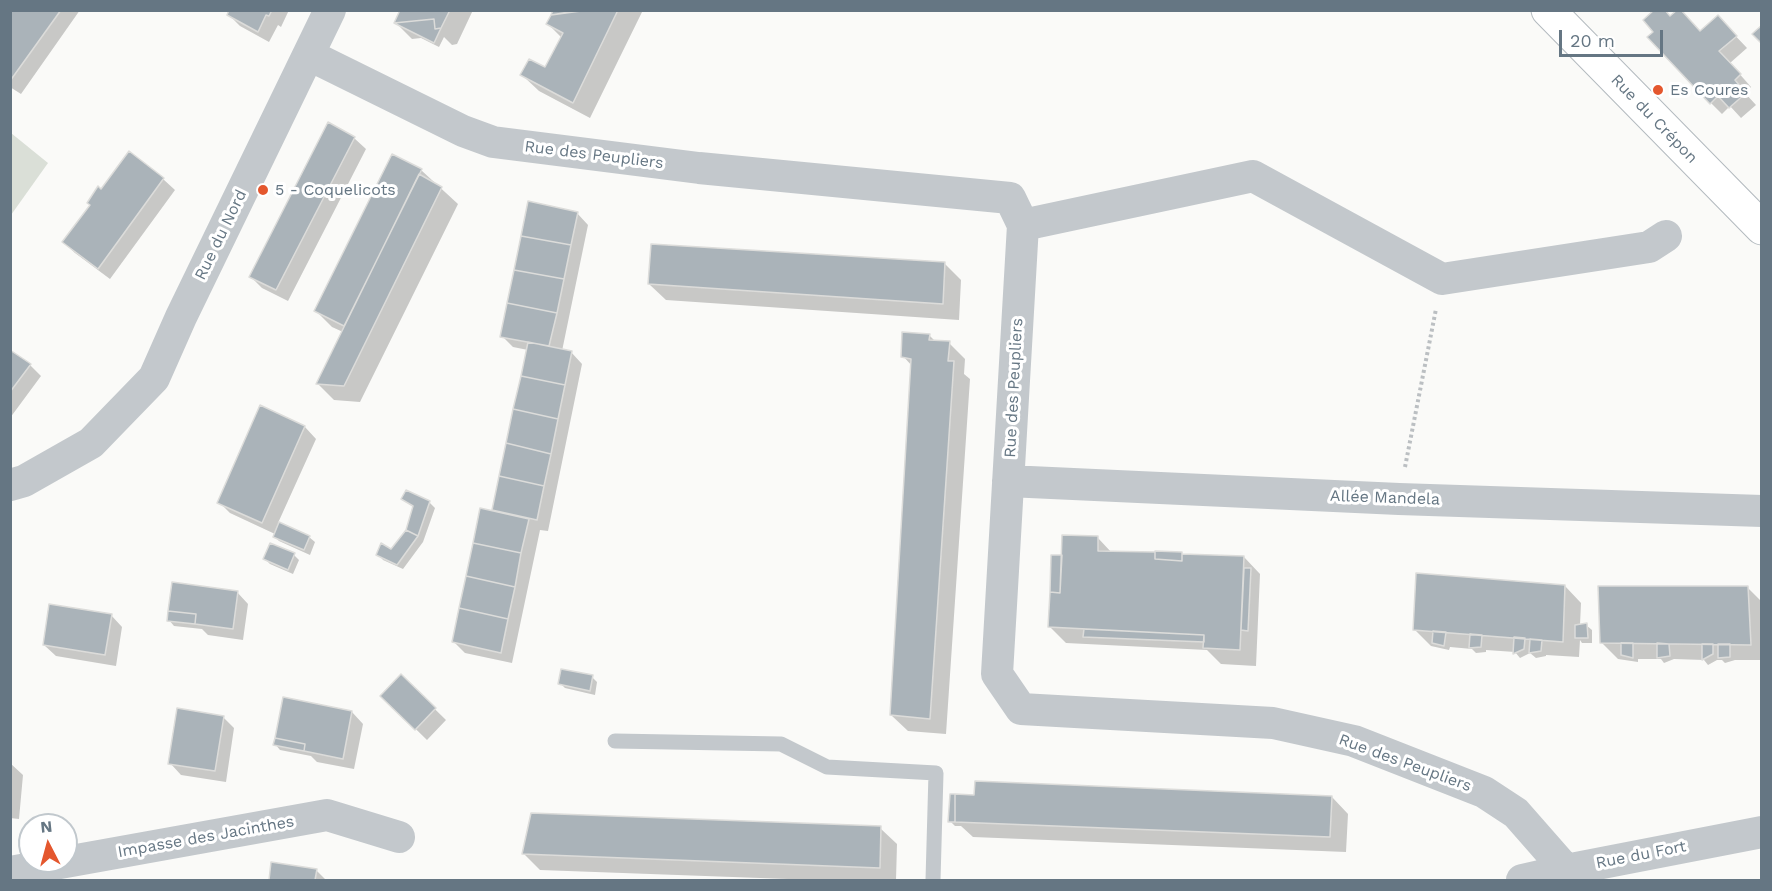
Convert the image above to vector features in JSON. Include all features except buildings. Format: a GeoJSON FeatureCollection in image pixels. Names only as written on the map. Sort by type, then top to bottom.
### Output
{"type":"FeatureCollection","features":[{"type":"Feature","properties":{"kind":"street","name":"Rue du Nord"},"geometry":{"type":"LineString","coordinates":[[10,485],[24,481],[90,443],[154,378],[181,317],[330,10]]}},
{"type":"Feature","properties":{"kind":"street","name":"Rue du Crépon"},"geometry":{"type":"LineString","coordinates":[[1548,10],[1761,228]]}},
{"type":"Feature","properties":{"kind":"street","name":"Rue des Peupliers"},"geometry":{"type":"LineString","coordinates":[[309,55],[462,131],[493,142],[699,168],[1010,198],[1023,225],[997,675],[1021,709],[1273,723],[1354,741],[1484,792],[1516,813],[1566,870]]}},
{"type":"Feature","properties":{"kind":"street"},"geometry":{"type":"LineString","coordinates":[[1023,225],[1254,176],[1442,279],[1648,247],[1666,236]]}},
{"type":"Feature","properties":{"kind":"street","name":"Allée Mandela"},"geometry":{"type":"LineString","coordinates":[[1008,481],[1399,499],[1761,511]]}},
{"type":"Feature","properties":{"kind":"street","name":"Impasse des Jacinthes"},"geometry":{"type":"LineString","coordinates":[[10,872],[327,815],[399,837]]}},
{"type":"Feature","properties":{"kind":"street","name":"Rue du Fort"},"geometry":{"type":"LineString","coordinates":[[1522,880],[1761,832]]}},
{"type":"Feature","properties":{"kind":"lane"},"geometry":{"type":"LineString","coordinates":[[615,741],[781,744],[827,766],[936,773],[933,880]]}},
{"type":"Feature","properties":{"kind":"path"},"geometry":{"type":"LineString","coordinates":[[1399,499],[1442,279]]}},
{"type":"Feature","properties":{"kind":"shaded area"},"geometry":{"type":"Polygon","coordinates":[[[11,133],[48,163],[11,215],[11,133]]]}},
{"type":"Feature","properties":{"kind":"place","name":"Es Coures"},"geometry":{"type":"Point","coordinates":[1658,90]}},
{"type":"Feature","properties":{"kind":"place","name":"5 - Coquelicots"},"geometry":{"type":"Point","coordinates":[263,190]}}]}
